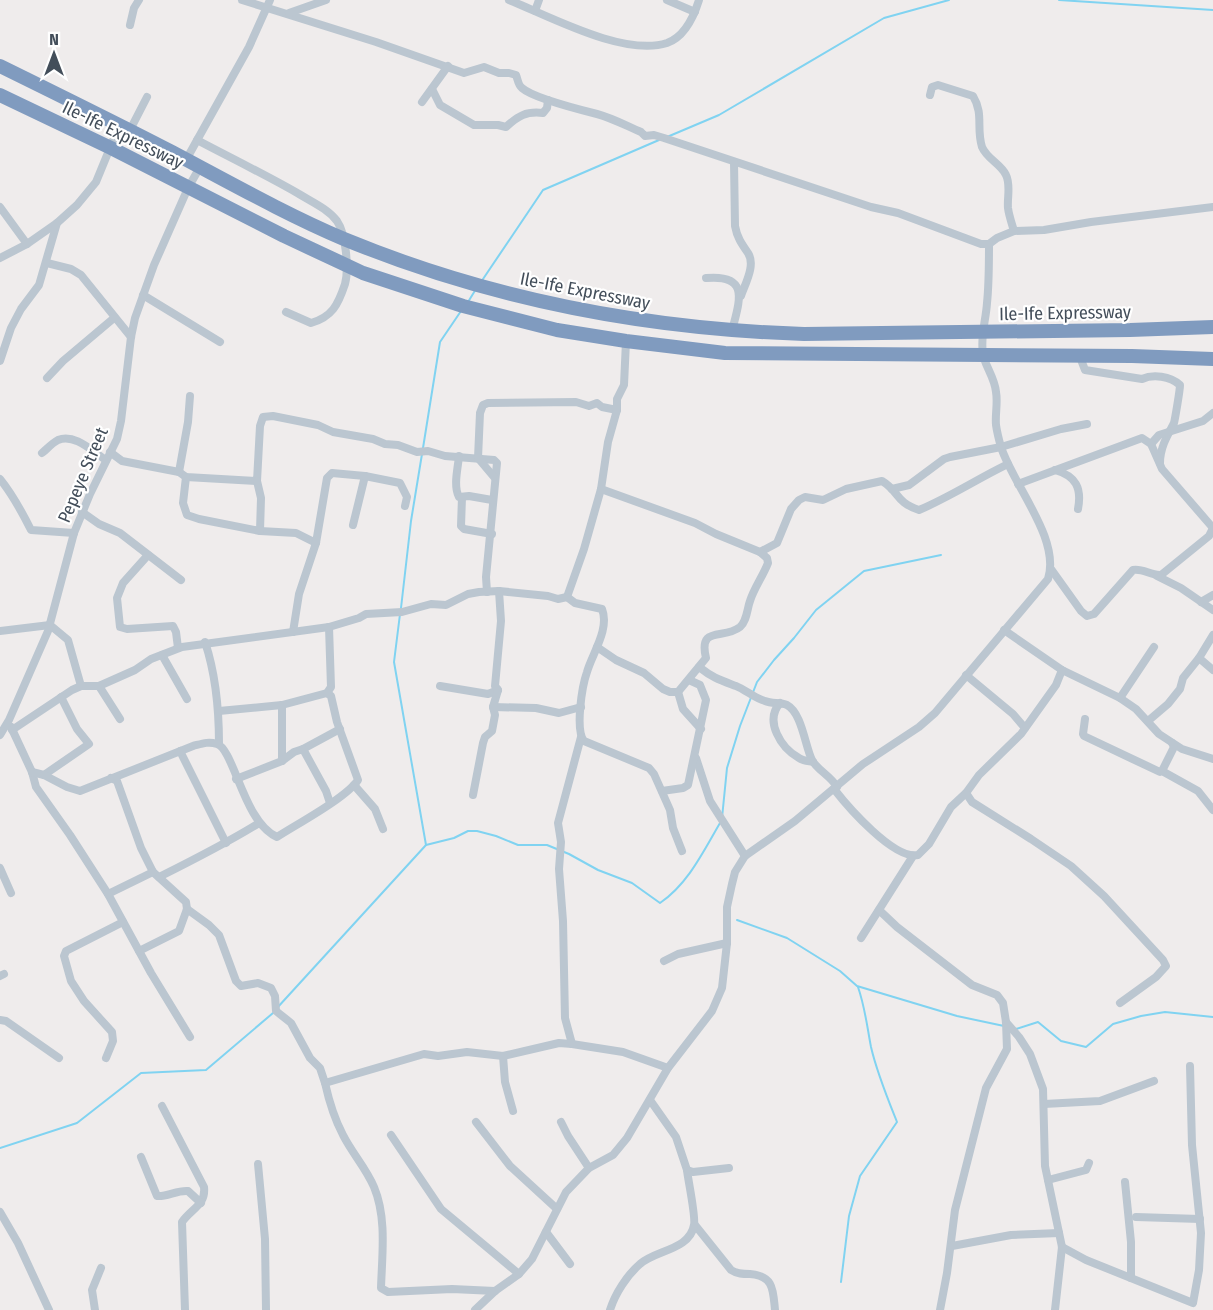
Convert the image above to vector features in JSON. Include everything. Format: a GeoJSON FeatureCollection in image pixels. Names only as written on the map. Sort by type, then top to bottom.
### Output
{"type":"FeatureCollection","features":[{"type":"Feature","properties":{"kind":"highway","name":"Ile-Ife Expressway"},"geometry":{"type":"LineString","coordinates":[[0,66],[343,238],[470,283],[546,303],[670,325],[729,331],[804,334],[983,333],[1213,327]]}},
{"type":"Feature","properties":{"kind":"highway"},"geometry":{"type":"LineString","coordinates":[[23,106],[34,83]]}},
{"type":"Feature","properties":{"kind":"highway","name":"Ile-Ife Expressway"},"geometry":{"type":"LineString","coordinates":[[0,95],[348,266],[408,289],[557,330],[725,353],[1132,356],[1213,359]]}},
{"type":"Feature","properties":{"kind":"highway"},"geometry":{"type":"LineString","coordinates":[[1130,330],[1132,356]]}},
{"type":"Feature","properties":{"kind":"highway"},"geometry":{"type":"LineString","coordinates":[[725,353],[729,331]]}},
{"type":"Feature","properties":{"kind":"street"},"geometry":{"type":"LineString","coordinates":[[130,25],[134,8],[139,0]]}},
{"type":"Feature","properties":{"kind":"street"},"geometry":{"type":"LineString","coordinates":[[242,0],[268,4],[287,14],[464,73],[484,68],[516,75],[519,86],[523,89],[548,100],[597,114],[641,132],[645,136],[654,135],[871,207],[898,213],[981,244],[989,244],[1014,231],[1044,230],[1213,207]]}},
{"type":"Feature","properties":{"kind":"street"},"geometry":{"type":"LineString","coordinates":[[287,14],[326,0]]}},
{"type":"Feature","properties":{"kind":"street"},"geometry":{"type":"LineString","coordinates":[[509,0],[613,42],[636,47],[668,43],[681,33],[695,12],[699,0]]}},
{"type":"Feature","properties":{"kind":"street"},"geometry":{"type":"LineString","coordinates":[[535,10],[539,0]]}},
{"type":"Feature","properties":{"kind":"street"},"geometry":{"type":"LineString","coordinates":[[667,0],[695,12]]}},
{"type":"Feature","properties":{"kind":"street"},"geometry":{"type":"LineString","coordinates":[[186,160],[249,47],[268,4]]}},
{"type":"Feature","properties":{"kind":"street"},"geometry":{"type":"LineString","coordinates":[[422,102],[448,66]]}},
{"type":"Feature","properties":{"kind":"street"},"geometry":{"type":"LineString","coordinates":[[930,95],[932,87],[938,85],[973,96],[979,106],[982,147],[1007,178],[1008,207],[1014,231]]}},
{"type":"Feature","properties":{"kind":"street"},"geometry":{"type":"LineString","coordinates":[[432,89],[440,105],[478,127],[498,124],[507,127],[516,117],[526,113],[543,113],[547,108],[548,100]]}},
{"type":"Feature","properties":{"kind":"street"},"geometry":{"type":"LineString","coordinates":[[0,258],[27,244],[57,223],[77,205],[96,182],[111,148],[147,97]]}},
{"type":"Feature","properties":{"kind":"street"},"geometry":{"type":"LineString","coordinates":[[197,140],[278,182],[327,212],[338,223],[348,266],[343,288],[333,310],[324,319],[311,323],[286,312]]}},
{"type":"Feature","properties":{"kind":"street"},"geometry":{"type":"LineString","coordinates":[[729,331],[750,272],[749,254],[742,247],[737,236],[734,162]]}},
{"type":"Feature","properties":{"kind":"street","name":"Pepeye Street"},"geometry":{"type":"LineString","coordinates":[[0,735],[9,720],[50,625],[74,533],[117,439],[131,337],[143,295],[188,188],[200,167]]}},
{"type":"Feature","properties":{"kind":"street"},"geometry":{"type":"LineString","coordinates":[[0,207],[27,244]]}},
{"type":"Feature","properties":{"kind":"street"},"geometry":{"type":"LineString","coordinates":[[0,361],[11,328],[21,309],[39,285],[57,223]]}},
{"type":"Feature","properties":{"kind":"street"},"geometry":{"type":"LineString","coordinates":[[989,244],[987,305],[982,356],[992,375],[997,393],[996,425],[1001,447],[1046,542],[1051,569],[1087,616],[1094,614],[1133,570],[1138,569],[1155,576],[1213,610]]}},
{"type":"Feature","properties":{"kind":"street"},"geometry":{"type":"LineString","coordinates":[[47,263],[71,269],[81,275],[131,337]]}},
{"type":"Feature","properties":{"kind":"street"},"geometry":{"type":"LineString","coordinates":[[706,278],[717,277],[728,281],[739,289],[741,296]]}},
{"type":"Feature","properties":{"kind":"street"},"geometry":{"type":"LineString","coordinates":[[143,295],[220,342]]}},
{"type":"Feature","properties":{"kind":"street"},"geometry":{"type":"LineString","coordinates":[[47,378],[63,361],[114,318]]}},
{"type":"Feature","properties":{"kind":"street"},"geometry":{"type":"LineString","coordinates":[[567,597],[584,549],[601,489],[608,442],[617,410],[617,399],[624,385],[626,341]]}},
{"type":"Feature","properties":{"kind":"street"},"geometry":{"type":"LineString","coordinates":[[1080,357],[1085,370],[1142,379],[1150,375],[1174,380],[1180,385],[1175,420],[1168,432],[1159,460],[1161,469]]}},
{"type":"Feature","properties":{"kind":"street"},"geometry":{"type":"LineString","coordinates":[[190,396],[183,475],[183,502],[187,515],[260,531],[296,533],[316,543]]}},
{"type":"Feature","properties":{"kind":"street"},"geometry":{"type":"LineString","coordinates":[[494,477],[478,458],[480,413],[483,405],[488,403],[576,402],[589,406],[597,403],[602,407],[617,410]]}},
{"type":"Feature","properties":{"kind":"street"},"geometry":{"type":"LineString","coordinates":[[1151,444],[1159,435],[1203,421],[1213,413]]}},
{"type":"Feature","properties":{"kind":"street"},"geometry":{"type":"LineString","coordinates":[[260,531],[261,498],[257,481],[260,426],[263,417],[318,425],[333,432],[373,439],[417,452],[428,451],[445,456],[496,461],[492,500],[492,534],[486,577],[488,592]]}},
{"type":"Feature","properties":{"kind":"street"},"geometry":{"type":"LineString","coordinates":[[892,489],[909,485],[944,459],[1001,447],[1061,429],[1087,424]]}},
{"type":"Feature","properties":{"kind":"street"},"geometry":{"type":"LineString","coordinates":[[1018,484],[1135,439],[1142,438],[1151,444],[1161,469],[1213,528],[1209,536],[1169,570],[1155,576]]}},
{"type":"Feature","properties":{"kind":"street"},"geometry":{"type":"LineString","coordinates":[[42,453],[58,440],[69,439],[77,441],[106,460]]}},
{"type":"Feature","properties":{"kind":"street"},"geometry":{"type":"LineString","coordinates":[[110,452],[122,461],[183,475],[257,481]]}},
{"type":"Feature","properties":{"kind":"street"},"geometry":{"type":"LineString","coordinates":[[459,456],[456,494],[459,497],[492,500]]}},
{"type":"Feature","properties":{"kind":"street"},"geometry":{"type":"LineString","coordinates":[[760,552],[777,543],[791,509],[805,497],[823,500],[846,489],[882,481],[892,489],[899,500],[919,510],[1008,465]]}},
{"type":"Feature","properties":{"kind":"street"},"geometry":{"type":"LineString","coordinates":[[1054,470],[1066,473],[1073,479],[1080,498],[1078,509]]}},
{"type":"Feature","properties":{"kind":"street"},"geometry":{"type":"LineString","coordinates":[[293,632],[299,594],[316,543],[327,478],[332,473],[366,476],[400,483],[407,497],[405,506]]}},
{"type":"Feature","properties":{"kind":"street"},"geometry":{"type":"LineString","coordinates":[[353,525],[366,476]]}},
{"type":"Feature","properties":{"kind":"street"},"geometry":{"type":"LineString","coordinates":[[0,479],[11,493],[32,530],[74,533]]}},
{"type":"Feature","properties":{"kind":"street"},"geometry":{"type":"LineString","coordinates":[[597,647],[616,660],[644,673],[663,689],[678,692],[706,658],[704,643],[711,634],[725,633],[739,628],[744,623],[751,598],[768,563],[767,558],[760,552],[695,523],[601,489]]}},
{"type":"Feature","properties":{"kind":"street"},"geometry":{"type":"LineString","coordinates":[[462,497],[461,526],[464,529],[492,534]]}},
{"type":"Feature","properties":{"kind":"street"},"geometry":{"type":"LineString","coordinates":[[82,512],[99,524],[120,533],[181,580]]}},
{"type":"Feature","properties":{"kind":"street"},"geometry":{"type":"LineString","coordinates":[[148,555],[123,583],[117,598],[120,627],[127,629],[173,626],[178,648]]}},
{"type":"Feature","properties":{"kind":"street"},"geometry":{"type":"LineString","coordinates":[[475,1310],[495,1291],[519,1274],[532,1259],[566,1192],[589,1168],[613,1155],[627,1138],[668,1068],[712,1011],[722,987],[727,943],[727,907],[735,872],[745,856],[795,821],[864,764],[919,727],[934,713],[1048,579],[1051,569]]}},
{"type":"Feature","properties":{"kind":"street"},"geometry":{"type":"LineString","coordinates":[[1048,579],[1060,582]]}},
{"type":"Feature","properties":{"kind":"street"},"geometry":{"type":"LineString","coordinates":[[473,795],[483,743],[485,737],[492,731],[495,715],[493,707],[498,690],[495,686],[501,621],[499,591]]}},
{"type":"Feature","properties":{"kind":"street"},"geometry":{"type":"LineString","coordinates":[[12,730],[81,686],[99,686],[135,670],[151,659],[178,648],[205,642],[329,627],[366,614],[402,612],[431,604],[446,605],[468,594],[499,591],[558,599],[567,597],[575,603],[602,609],[604,620],[597,647],[586,672],[580,737],[558,823],[561,842],[559,869],[563,921],[565,1018],[572,1044]]}},
{"type":"Feature","properties":{"kind":"street"},"geometry":{"type":"LineString","coordinates":[[1201,602],[1213,595]]}},
{"type":"Feature","properties":{"kind":"street"},"geometry":{"type":"LineString","coordinates":[[0,631],[50,625],[69,640],[81,686]]}},
{"type":"Feature","properties":{"kind":"street"},"geometry":{"type":"LineString","coordinates":[[219,711],[282,705],[327,693],[331,687],[329,627]]}},
{"type":"Feature","properties":{"kind":"street"},"geometry":{"type":"LineString","coordinates":[[1004,630],[1062,670],[1120,698],[1136,709],[1159,734],[1182,749],[1213,759]]}},
{"type":"Feature","properties":{"kind":"street"},"geometry":{"type":"LineString","coordinates":[[1148,721],[1168,704],[1213,635]]}},
{"type":"Feature","properties":{"kind":"street"},"geometry":{"type":"LineString","coordinates":[[205,642],[211,662],[219,711],[219,744]]}},
{"type":"Feature","properties":{"kind":"street"},"geometry":{"type":"LineString","coordinates":[[1120,698],[1154,648]]}},
{"type":"Feature","properties":{"kind":"street"},"geometry":{"type":"LineString","coordinates":[[162,655],[187,699]]}},
{"type":"Feature","properties":{"kind":"street"},"geometry":{"type":"LineString","coordinates":[[1199,658],[1213,670]]}},
{"type":"Feature","properties":{"kind":"street"},"geometry":{"type":"LineString","coordinates":[[699,667],[714,679],[737,687],[754,697],[780,703],[791,709],[802,729],[813,762]]}},
{"type":"Feature","properties":{"kind":"street"},"geometry":{"type":"LineString","coordinates":[[861,938],[914,856],[929,844],[951,807],[1025,728],[1056,685],[1062,670]]}},
{"type":"Feature","properties":{"kind":"street"},"geometry":{"type":"LineString","coordinates":[[966,675],[1013,714],[1025,728]]}},
{"type":"Feature","properties":{"kind":"street"},"geometry":{"type":"LineString","coordinates":[[662,791],[688,785],[695,770],[695,753],[706,700],[700,685],[689,680]]}},
{"type":"Feature","properties":{"kind":"street"},"geometry":{"type":"LineString","coordinates":[[99,686],[120,719]]}},
{"type":"Feature","properties":{"kind":"street"},"geometry":{"type":"LineString","coordinates":[[440,686],[488,694],[498,690]]}},
{"type":"Feature","properties":{"kind":"street"},"geometry":{"type":"LineString","coordinates":[[678,692],[683,709],[701,729]]}},
{"type":"Feature","properties":{"kind":"street"},"geometry":{"type":"LineString","coordinates":[[32,772],[80,791],[180,751],[207,742],[219,744],[225,751],[236,779],[259,823],[268,833],[277,837],[330,803],[358,780],[331,696],[327,693]]}},
{"type":"Feature","properties":{"kind":"street"},"geometry":{"type":"LineString","coordinates":[[44,775],[89,744],[77,729],[61,698]]}},
{"type":"Feature","properties":{"kind":"street"},"geometry":{"type":"LineString","coordinates":[[780,703],[775,709],[773,718],[775,729],[786,748],[800,760],[813,762],[832,778],[836,788],[869,829],[885,842],[914,856]]}},
{"type":"Feature","properties":{"kind":"street"},"geometry":{"type":"LineString","coordinates":[[282,705],[282,761]]}},
{"type":"Feature","properties":{"kind":"street"},"geometry":{"type":"LineString","coordinates":[[493,707],[536,708],[559,713],[581,707]]}},
{"type":"Feature","properties":{"kind":"street"},"geometry":{"type":"LineString","coordinates":[[1085,719],[1084,736],[1125,757],[1162,771],[1198,791],[1213,810]]}},
{"type":"Feature","properties":{"kind":"street"},"geometry":{"type":"LineString","coordinates":[[9,720],[32,772],[36,787],[108,894],[190,1036]]}},
{"type":"Feature","properties":{"kind":"street"},"geometry":{"type":"LineString","coordinates":[[236,779],[282,761],[294,752],[340,729]]}},
{"type":"Feature","properties":{"kind":"street"},"geometry":{"type":"LineString","coordinates":[[580,737],[584,741],[649,768],[670,810],[673,828],[682,852]]}},
{"type":"Feature","properties":{"kind":"street"},"geometry":{"type":"LineString","coordinates":[[1162,771],[1174,747],[1172,742]]}},
{"type":"Feature","properties":{"kind":"street"},"geometry":{"type":"LineString","coordinates":[[303,749],[330,803]]}},
{"type":"Feature","properties":{"kind":"street"},"geometry":{"type":"LineString","coordinates":[[180,751],[226,843]]}},
{"type":"Feature","properties":{"kind":"street"},"geometry":{"type":"LineString","coordinates":[[695,770],[708,789],[710,801],[745,856]]}},
{"type":"Feature","properties":{"kind":"street"},"geometry":{"type":"LineString","coordinates":[[111,778],[117,781],[141,848],[156,874],[186,902],[187,909],[179,931],[139,951]]}},
{"type":"Feature","properties":{"kind":"street"},"geometry":{"type":"LineString","coordinates":[[354,785],[375,809],[382,829]]}},
{"type":"Feature","properties":{"kind":"street"},"geometry":{"type":"LineString","coordinates":[[966,793],[972,802],[1071,867],[1104,896],[1163,960],[1166,966],[1156,977],[1120,1003]]}},
{"type":"Feature","properties":{"kind":"street"},"geometry":{"type":"LineString","coordinates":[[108,894],[226,843],[259,823]]}},
{"type":"Feature","properties":{"kind":"street"},"geometry":{"type":"LineString","coordinates":[[0,867],[11,893]]}},
{"type":"Feature","properties":{"kind":"street"},"geometry":{"type":"LineString","coordinates":[[187,909],[219,935],[236,981],[241,986],[258,983],[271,988],[275,996],[276,1011],[291,1023],[310,1058],[320,1068],[332,1113],[374,1187],[379,1202],[382,1220],[381,1288],[388,1292],[452,1289],[495,1291]]}},
{"type":"Feature","properties":{"kind":"street"},"geometry":{"type":"LineString","coordinates":[[879,910],[897,927],[972,985],[997,995],[1003,1003],[1006,1022],[1007,1048],[986,1088],[955,1210],[952,1246],[940,1310]]}},
{"type":"Feature","properties":{"kind":"street"},"geometry":{"type":"LineString","coordinates":[[106,1058],[113,1041],[112,1032],[84,1001],[71,981],[64,956],[66,951],[123,922]]}},
{"type":"Feature","properties":{"kind":"street"},"geometry":{"type":"LineString","coordinates":[[664,961],[678,954],[727,943]]}},
{"type":"Feature","properties":{"kind":"street"},"geometry":{"type":"LineString","coordinates":[[0,1020],[6,1021],[59,1058]]}},
{"type":"Feature","properties":{"kind":"street"},"geometry":{"type":"LineString","coordinates":[[1006,1022],[1030,1054],[1043,1089],[1045,1166],[1062,1247],[1055,1310]]}},
{"type":"Feature","properties":{"kind":"street"},"geometry":{"type":"LineString","coordinates":[[325,1083],[424,1054],[438,1056],[467,1053],[503,1056],[559,1043],[624,1052],[668,1068]]}},
{"type":"Feature","properties":{"kind":"street"},"geometry":{"type":"LineString","coordinates":[[503,1056],[505,1082],[513,1111]]}},
{"type":"Feature","properties":{"kind":"street"},"geometry":{"type":"LineString","coordinates":[[1062,1247],[1086,1260],[1193,1303],[1199,1270],[1200,1219],[1192,1145],[1190,1066]]}},
{"type":"Feature","properties":{"kind":"street"},"geometry":{"type":"LineString","coordinates":[[1044,1104],[1100,1101],[1154,1081]]}},
{"type":"Feature","properties":{"kind":"street"},"geometry":{"type":"LineString","coordinates":[[650,1100],[676,1137],[687,1170],[694,1225],[736,1274],[761,1275],[769,1281],[773,1290],[775,1310]]}},
{"type":"Feature","properties":{"kind":"street"},"geometry":{"type":"LineString","coordinates":[[162,1106],[204,1187],[205,1196],[201,1203],[190,1211],[182,1222],[185,1310]]}},
{"type":"Feature","properties":{"kind":"street"},"geometry":{"type":"LineString","coordinates":[[476,1122],[510,1166],[557,1209]]}},
{"type":"Feature","properties":{"kind":"street"},"geometry":{"type":"LineString","coordinates":[[561,1122],[589,1168]]}},
{"type":"Feature","properties":{"kind":"street"},"geometry":{"type":"LineString","coordinates":[[391,1135],[441,1209],[519,1274]]}},
{"type":"Feature","properties":{"kind":"street"},"geometry":{"type":"LineString","coordinates":[[141,1157],[157,1196],[188,1191],[201,1203]]}},
{"type":"Feature","properties":{"kind":"street"},"geometry":{"type":"LineString","coordinates":[[1048,1180],[1086,1170],[1089,1163]]}},
{"type":"Feature","properties":{"kind":"street"},"geometry":{"type":"LineString","coordinates":[[258,1164],[265,1239],[266,1310]]}},
{"type":"Feature","properties":{"kind":"street"},"geometry":{"type":"LineString","coordinates":[[687,1170],[693,1172],[729,1168]]}},
{"type":"Feature","properties":{"kind":"street"},"geometry":{"type":"LineString","coordinates":[[1125,1182],[1131,1242],[1131,1278]]}},
{"type":"Feature","properties":{"kind":"street"},"geometry":{"type":"LineString","coordinates":[[0,1212],[18,1243],[49,1310]]}},
{"type":"Feature","properties":{"kind":"street"},"geometry":{"type":"LineString","coordinates":[[1136,1217],[1200,1219]]}},
{"type":"Feature","properties":{"kind":"street"},"geometry":{"type":"LineString","coordinates":[[610,1310],[614,1297],[640,1263],[681,1244],[694,1225]]}},
{"type":"Feature","properties":{"kind":"street"},"geometry":{"type":"LineString","coordinates":[[546,1232],[570,1264]]}},
{"type":"Feature","properties":{"kind":"street"},"geometry":{"type":"LineString","coordinates":[[952,1246],[1011,1235],[1059,1233]]}},
{"type":"Feature","properties":{"kind":"street"},"geometry":{"type":"LineString","coordinates":[[95,1310],[92,1290],[101,1268]]}},
{"type":"Feature","properties":{"kind":"waterway"},"geometry":{"type":"LineString","coordinates":[[667,137],[719,115],[884,18],[949,0]]}},
{"type":"Feature","properties":{"kind":"waterway"},"geometry":{"type":"LineString","coordinates":[[1059,0],[1213,10]]}},
{"type":"Feature","properties":{"kind":"waterway"},"geometry":{"type":"LineString","coordinates":[[481,282],[543,190],[659,140]]}},
{"type":"Feature","properties":{"kind":"waterway"},"geometry":{"type":"LineString","coordinates":[[468,302],[476,289]]}},
{"type":"Feature","properties":{"kind":"waterway"},"geometry":{"type":"LineString","coordinates":[[423,448],[440,342],[461,311]]}},
{"type":"Feature","properties":{"kind":"waterway"},"geometry":{"type":"LineString","coordinates":[[401,608],[411,521],[422,454]]}},
{"type":"Feature","properties":{"kind":"waterway"},"geometry":{"type":"LineString","coordinates":[[722,818],[727,768],[740,726],[757,682],[774,660],[816,610],[864,571],[941,555]]}},
{"type":"Feature","properties":{"kind":"waterway"},"geometry":{"type":"LineString","coordinates":[[400,614],[394,662],[426,845]]}},
{"type":"Feature","properties":{"kind":"waterway"},"geometry":{"type":"LineString","coordinates":[[277,1008],[426,845],[454,838],[468,831],[496,836],[518,845],[547,845],[598,870],[632,883],[660,903],[687,877],[720,823]]}},
{"type":"Feature","properties":{"kind":"waterway"},"geometry":{"type":"LineString","coordinates":[[737,920],[787,938],[840,971],[857,986],[957,1016],[1004,1026]]}},
{"type":"Feature","properties":{"kind":"waterway"},"geometry":{"type":"LineString","coordinates":[[841,1282],[849,1216],[860,1176],[897,1122],[873,1057],[858,987]]}},
{"type":"Feature","properties":{"kind":"waterway"},"geometry":{"type":"LineString","coordinates":[[1016,1029],[1038,1022],[1061,1041],[1086,1047],[1113,1024],[1141,1016],[1165,1012],[1213,1017]]}},
{"type":"Feature","properties":{"kind":"waterway"},"geometry":{"type":"LineString","coordinates":[[0,1148],[77,1123],[141,1073],[206,1070],[273,1013]]}}]}
